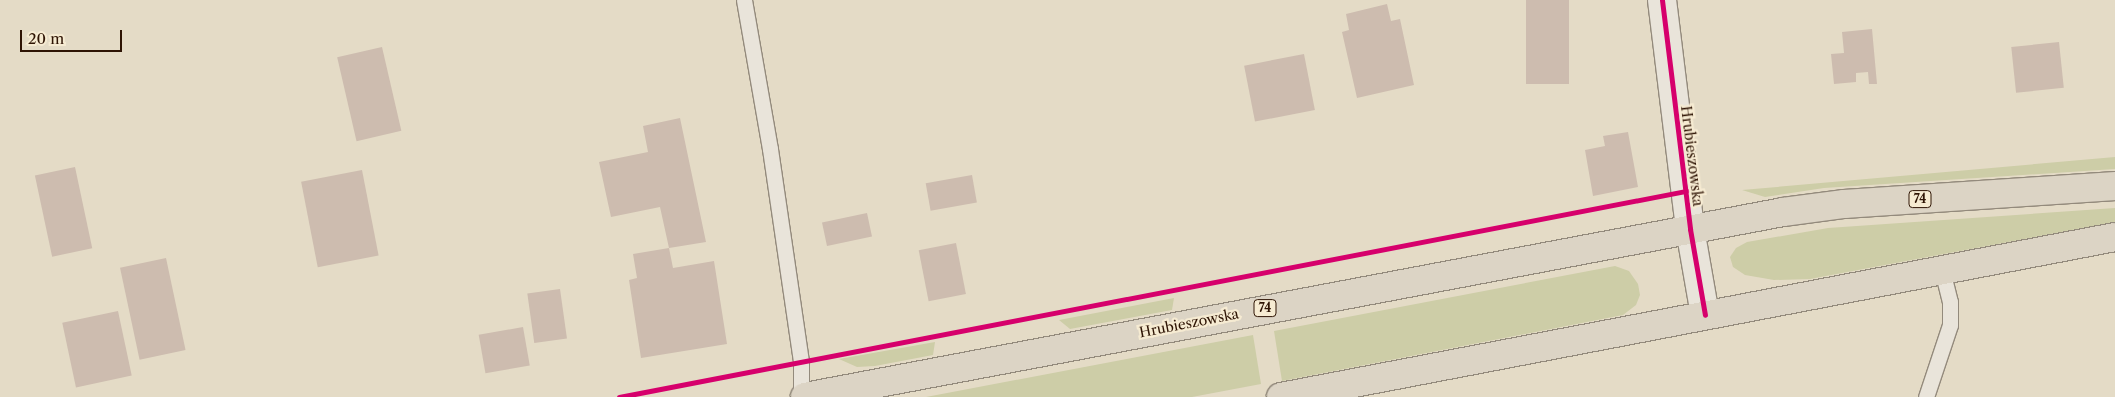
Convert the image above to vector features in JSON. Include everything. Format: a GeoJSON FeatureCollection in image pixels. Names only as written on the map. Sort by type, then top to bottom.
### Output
{"type":"FeatureCollection","features":[{"type":"Feature","properties":{"kind":"main road","name":"Hrubieszowska"},"geometry":{"type":"LineString","coordinates":[[803,397],[1726,222],[1834,205],[2115,186]]}},
{"type":"Feature","properties":{"kind":"main road"},"geometry":{"type":"LineString","coordinates":[[1281,397],[2115,237]]}},
{"type":"Feature","properties":{"kind":"street","name":"Hrubieszowska"},"geometry":{"type":"LineString","coordinates":[[1662,0],[1690,229],[1705,315]]}},
{"type":"Feature","properties":{"kind":"lane"},"geometry":{"type":"LineString","coordinates":[[744,0],[770,149],[798,342],[803,397]]}},
{"type":"Feature","properties":{"kind":"lane"},"geometry":{"type":"LineString","coordinates":[[1926,397],[1950,325],[1950,302],[1942,269]]}},
{"type":"Feature","properties":{"kind":"green space"},"geometry":{"type":"Polygon","coordinates":[[[2115,157],[2115,169],[1824,188],[1765,197],[1742,190],[2115,157]]]}},
{"type":"Feature","properties":{"kind":"green space"},"geometry":{"type":"Polygon","coordinates":[[[2115,208],[2115,222],[1810,279],[1774,280],[1745,275],[1733,267],[1730,257],[1736,248],[1747,242],[1828,228],[2115,208]]]}},
{"type":"Feature","properties":{"kind":"green space"},"geometry":{"type":"Polygon","coordinates":[[[1615,266],[1629,271],[1638,284],[1640,295],[1636,305],[1623,315],[1282,381],[1274,331],[1615,266]]]}},
{"type":"Feature","properties":{"kind":"green space"},"geometry":{"type":"Polygon","coordinates":[[[1174,298],[1172,310],[1070,329],[1059,320],[1174,298]]]}},
{"type":"Feature","properties":{"kind":"green space"},"geometry":{"type":"Polygon","coordinates":[[[1253,335],[1261,384],[1192,397],[926,397],[1253,335]]]}},
{"type":"Feature","properties":{"kind":"green space"},"geometry":{"type":"Polygon","coordinates":[[[935,342],[933,355],[875,366],[857,367],[839,359],[935,342]]]}},
{"type":"Feature","properties":{"kind":"building"},"geometry":{"type":"Polygon","coordinates":[[[1526,0],[1569,0],[1569,84],[1526,84],[1526,0]]]}},
{"type":"Feature","properties":{"kind":"building"},"geometry":{"type":"Polygon","coordinates":[[[1387,4],[1391,21],[1400,19],[1414,85],[1357,98],[1342,32],[1349,30],[1346,14],[1387,4]]]}},
{"type":"Feature","properties":{"kind":"building"},"geometry":{"type":"Polygon","coordinates":[[[1872,29],[1877,84],[1869,84],[1868,72],[1856,73],[1856,82],[1834,84],[1831,54],[1844,53],[1842,32],[1872,29]]]}},
{"type":"Feature","properties":{"kind":"building"},"geometry":{"type":"Polygon","coordinates":[[[2059,42],[2064,88],[2016,93],[2011,47],[2059,42]]]}},
{"type":"Feature","properties":{"kind":"building"},"geometry":{"type":"Polygon","coordinates":[[[382,47],[401,131],[357,141],[337,57],[382,47]]]}},
{"type":"Feature","properties":{"kind":"building"},"geometry":{"type":"Polygon","coordinates":[[[1304,54],[1315,110],[1255,122],[1244,66],[1304,54]]]}},
{"type":"Feature","properties":{"kind":"building"},"geometry":{"type":"Polygon","coordinates":[[[680,118],[706,242],[669,248],[660,207],[611,217],[599,162],[648,152],[643,126],[680,118]]]}},
{"type":"Feature","properties":{"kind":"building"},"geometry":{"type":"Polygon","coordinates":[[[1628,132],[1638,187],[1593,196],[1585,150],[1605,146],[1603,136],[1628,132]]]}},
{"type":"Feature","properties":{"kind":"building"},"geometry":{"type":"Polygon","coordinates":[[[75,167],[92,248],[52,257],[35,176],[75,167]]]}},
{"type":"Feature","properties":{"kind":"building"},"geometry":{"type":"Polygon","coordinates":[[[362,170],[379,255],[318,267],[301,182],[362,170]]]}},
{"type":"Feature","properties":{"kind":"building"},"geometry":{"type":"Polygon","coordinates":[[[972,175],[977,203],[931,211],[926,183],[972,175]]]}},
{"type":"Feature","properties":{"kind":"building"},"geometry":{"type":"Polygon","coordinates":[[[867,213],[872,236],[827,246],[822,223],[867,213]]]}},
{"type":"Feature","properties":{"kind":"building"},"geometry":{"type":"Polygon","coordinates":[[[956,243],[966,294],[929,301],[919,250],[956,243]]]}},
{"type":"Feature","properties":{"kind":"building"},"geometry":{"type":"Polygon","coordinates":[[[669,248],[673,268],[714,261],[727,344],[641,358],[629,280],[637,278],[633,254],[669,248]]]}},
{"type":"Feature","properties":{"kind":"building"},"geometry":{"type":"Polygon","coordinates":[[[166,258],[186,350],[140,360],[120,268],[166,258]]]}},
{"type":"Feature","properties":{"kind":"building"},"geometry":{"type":"Polygon","coordinates":[[[560,289],[567,339],[534,343],[527,294],[560,289]]]}},
{"type":"Feature","properties":{"kind":"building"},"geometry":{"type":"Polygon","coordinates":[[[118,311],[132,376],[76,387],[62,323],[118,311]]]}},
{"type":"Feature","properties":{"kind":"building"},"geometry":{"type":"Polygon","coordinates":[[[523,327],[530,365],[485,373],[479,335],[523,327]]]}},
{"type":"Feature","properties":{"kind":"cycle path"},"geometry":{"type":"LineString","coordinates":[[1662,0],[1690,229],[1705,315]]}},
{"type":"Feature","properties":{"kind":"cycle path"},"geometry":{"type":"LineString","coordinates":[[619,397],[1686,191]]}}]}
